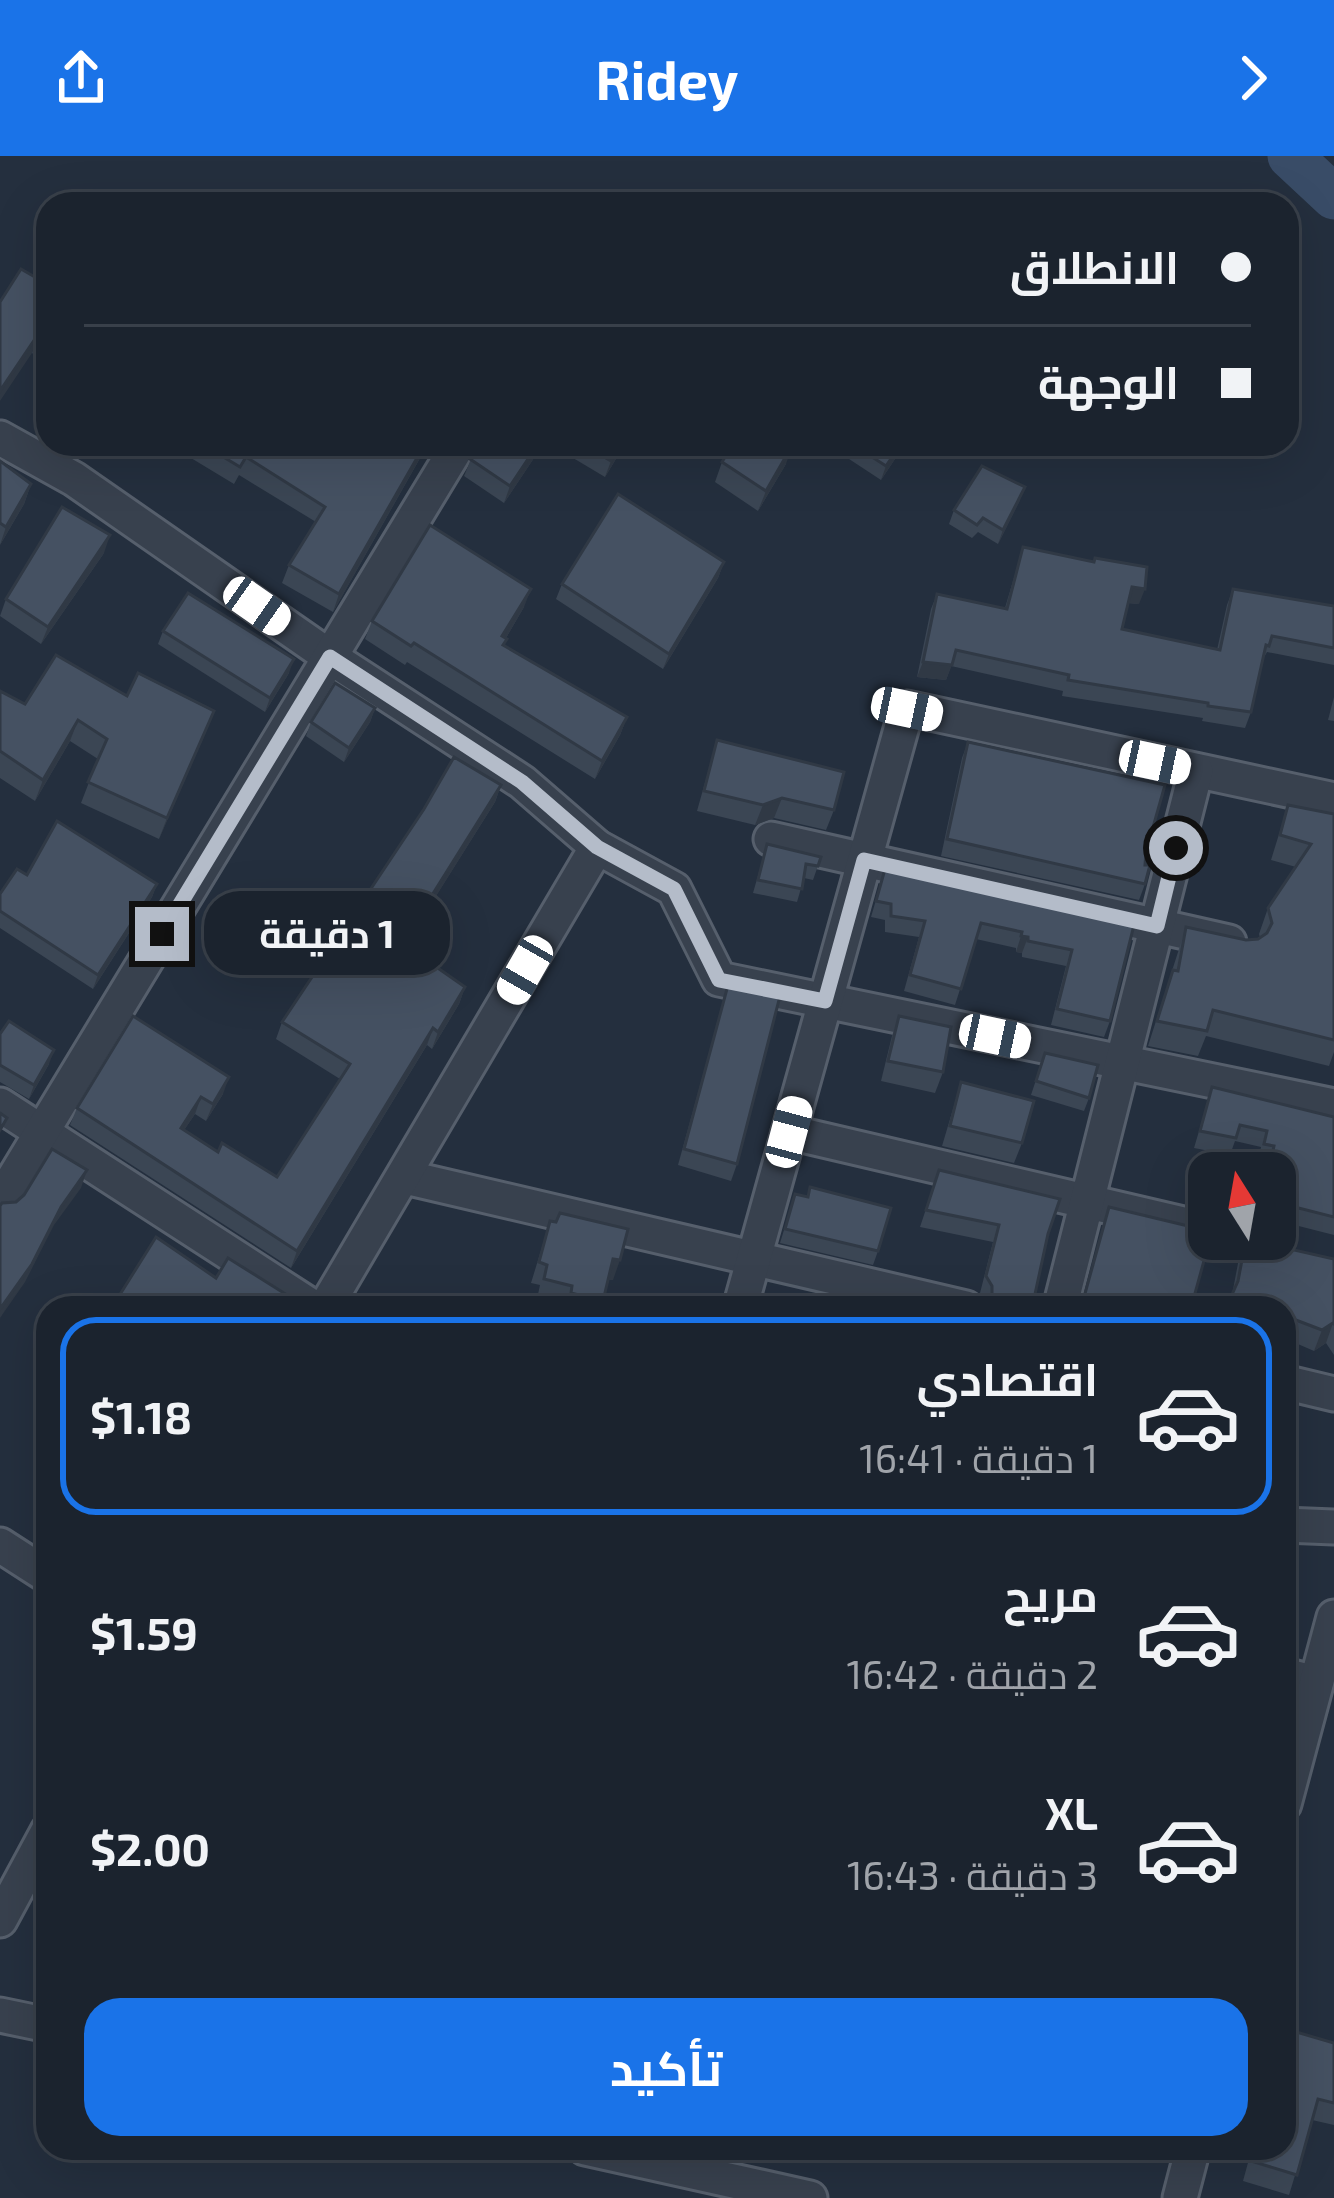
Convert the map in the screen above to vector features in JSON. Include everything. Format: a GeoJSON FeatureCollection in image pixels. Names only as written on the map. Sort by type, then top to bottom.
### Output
{"type":"FeatureCollection","features":[{"type":"Feature","properties":{"kind":"street"},"geometry":{"type":"LineString","coordinates":[[0,438],[74,479],[330,657],[522,782],[597,847],[674,889],[719,980],[1334,1106]]}},
{"type":"Feature","properties":{"kind":"street"},"geometry":{"type":"LineString","coordinates":[[0,1201],[452,456]]}},
{"type":"Feature","properties":{"kind":"street"},"geometry":{"type":"LineString","coordinates":[[743,1296],[907,709],[1334,800]]}},
{"type":"Feature","properties":{"kind":"street"},"geometry":{"type":"LineString","coordinates":[[1063,1296],[1196,770]]}},
{"type":"Feature","properties":{"kind":"street"},"geometry":{"type":"LineString","coordinates":[[771,839],[1242,945]]}},
{"type":"Feature","properties":{"kind":"street"},"geometry":{"type":"LineString","coordinates":[[333,1296],[597,847]]}},
{"type":"Feature","properties":{"kind":"street"},"geometry":{"type":"LineString","coordinates":[[0,1106],[295,1296]]}},
{"type":"Feature","properties":{"kind":"street"},"geometry":{"type":"LineString","coordinates":[[789,1132],[1188,1225]]}},
{"type":"Feature","properties":{"kind":"street"},"geometry":{"type":"LineString","coordinates":[[405,1177],[916,1296]]}},
{"type":"Feature","properties":{"kind":"street"},"geometry":{"type":"LineString","coordinates":[[1296,1385],[1334,1394]]}},
{"type":"Feature","properties":{"kind":"street"},"geometry":{"type":"LineString","coordinates":[[1296,1525],[1334,1527]]}},
{"type":"Feature","properties":{"kind":"street"},"geometry":{"type":"LineString","coordinates":[[0,1545],[36,1568]]}},
{"type":"Feature","properties":{"kind":"street"},"geometry":{"type":"LineString","coordinates":[[1296,1710],[1300,1679],[1334,1617]]}},
{"type":"Feature","properties":{"kind":"street"},"geometry":{"type":"LineString","coordinates":[[0,1920],[36,1853]]}},
{"type":"Feature","properties":{"kind":"street"},"geometry":{"type":"LineString","coordinates":[[0,2015],[36,2022]]}},
{"type":"Feature","properties":{"kind":"street"},"geometry":{"type":"LineString","coordinates":[[628,2160],[810,2198]]}},
{"type":"Feature","properties":{"kind":"street"},"geometry":{"type":"LineString","coordinates":[[1180,2198],[1190,2160]]}},
{"type":"Feature","properties":{"kind":"building"},"geometry":{"type":"Polygon","coordinates":[[[21,269],[36,278],[36,337],[0,391],[0,302],[21,269]]]}},
{"type":"Feature","properties":{"kind":"building"},"geometry":{"type":"Polygon","coordinates":[[[222,456],[418,456],[339,594],[289,565],[325,507],[246,457],[240,467],[222,456]]]}},
{"type":"Feature","properties":{"kind":"building"},"geometry":{"type":"Polygon","coordinates":[[[472,456],[530,456],[510,486],[472,456]]]}},
{"type":"Feature","properties":{"kind":"building"},"geometry":{"type":"Polygon","coordinates":[[[726,456],[786,456],[766,491],[722,462],[726,456]]]}},
{"type":"Feature","properties":{"kind":"building"},"geometry":{"type":"Polygon","coordinates":[[[871,456],[893,456],[886,466],[871,456]]]}},
{"type":"Feature","properties":{"kind":"building"},"geometry":{"type":"Polygon","coordinates":[[[0,461],[31,484],[6,527],[0,523],[0,461]]]}},
{"type":"Feature","properties":{"kind":"building"},"geometry":{"type":"Polygon","coordinates":[[[982,466],[1025,487],[1003,530],[983,518],[977,525],[954,510],[982,466]]]}},
{"type":"Feature","properties":{"kind":"building"},"geometry":{"type":"Polygon","coordinates":[[[618,494],[724,562],[669,654],[562,584],[618,494]]]}},
{"type":"Feature","properties":{"kind":"building"},"geometry":{"type":"Polygon","coordinates":[[[62,507],[110,535],[48,627],[6,599],[62,507]]]}},
{"type":"Feature","properties":{"kind":"building"},"geometry":{"type":"Polygon","coordinates":[[[430,525],[531,589],[502,636],[507,639],[503,645],[627,717],[602,761],[372,621],[430,525]]]}},
{"type":"Feature","properties":{"kind":"building"},"geometry":{"type":"Polygon","coordinates":[[[1023,547],[1147,567],[1145,589],[1132,587],[1122,629],[1220,650],[1233,589],[1334,606],[1334,648],[1272,636],[1251,712],[1068,680],[1069,675],[956,650],[952,665],[923,662],[937,594],[1007,609],[1023,547]]]}},
{"type":"Feature","properties":{"kind":"building"},"geometry":{"type":"Polygon","coordinates":[[[188,593],[294,659],[270,698],[163,631],[188,593]]]}},
{"type":"Feature","properties":{"kind":"building"},"geometry":{"type":"Polygon","coordinates":[[[56,655],[127,696],[138,673],[214,711],[167,818],[88,782],[107,739],[78,720],[43,780],[0,751],[0,691],[25,704],[56,655]]]}},
{"type":"Feature","properties":{"kind":"building"},"geometry":{"type":"Polygon","coordinates":[[[335,683],[375,708],[349,748],[311,722],[335,683]]]}},
{"type":"Feature","properties":{"kind":"building"},"geometry":{"type":"Polygon","coordinates":[[[717,740],[844,772],[834,810],[782,798],[763,805],[704,791],[717,740]]]}},
{"type":"Feature","properties":{"kind":"building"},"geometry":{"type":"Polygon","coordinates":[[[968,742],[1165,785],[1146,852],[1145,865],[1150,865],[1145,884],[947,839],[968,742]]]}},
{"type":"Feature","properties":{"kind":"building"},"geometry":{"type":"Polygon","coordinates":[[[454,757],[501,785],[402,943],[465,987],[438,1032],[433,1028],[297,1251],[77,1108],[133,1016],[229,1077],[213,1104],[201,1097],[181,1128],[218,1152],[222,1143],[277,1177],[350,1064],[282,1022],[454,757]]]}},
{"type":"Feature","properties":{"kind":"building"},"geometry":{"type":"Polygon","coordinates":[[[1288,805],[1334,814],[1334,1040],[1213,1010],[1207,1031],[1157,1021],[1173,970],[1178,971],[1186,927],[1246,940],[1267,933],[1272,923],[1268,908],[1311,844],[1280,835],[1288,805]]]}},
{"type":"Feature","properties":{"kind":"building"},"geometry":{"type":"Polygon","coordinates":[[[57,821],[157,884],[98,975],[0,911],[0,894],[17,869],[27,875],[57,821]]]}},
{"type":"Feature","properties":{"kind":"building"},"geometry":{"type":"Polygon","coordinates":[[[767,844],[821,857],[818,866],[806,864],[802,889],[758,880],[767,844]]]}},
{"type":"Feature","properties":{"kind":"building"},"geometry":{"type":"Polygon","coordinates":[[[885,869],[1134,925],[1110,1021],[1057,1009],[1072,950],[1028,941],[1022,932],[981,923],[961,989],[910,975],[925,921],[891,916],[891,904],[876,901],[885,869]]]}},
{"type":"Feature","properties":{"kind":"building"},"geometry":{"type":"Polygon","coordinates":[[[728,985],[780,996],[737,1164],[684,1149],[728,985]]]}},
{"type":"Feature","properties":{"kind":"building"},"geometry":{"type":"Polygon","coordinates":[[[899,1016],[951,1027],[943,1072],[888,1061],[899,1016]]]}},
{"type":"Feature","properties":{"kind":"building"},"geometry":{"type":"Polygon","coordinates":[[[9,1021],[54,1050],[34,1085],[0,1065],[0,1034],[9,1021]]]}},
{"type":"Feature","properties":{"kind":"building"},"geometry":{"type":"Polygon","coordinates":[[[1045,1053],[1098,1065],[1089,1098],[1036,1081],[1045,1053]]]}},
{"type":"Feature","properties":{"kind":"building"},"geometry":{"type":"Polygon","coordinates":[[[961,1082],[1034,1101],[1022,1143],[950,1126],[961,1082]]]}},
{"type":"Feature","properties":{"kind":"building"},"geometry":{"type":"Polygon","coordinates":[[[1212,1087],[1334,1117],[1334,1217],[1296,1207],[1296,1152],[1273,1152],[1274,1146],[1264,1144],[1267,1131],[1240,1125],[1236,1138],[1200,1131],[1212,1087]]]}},
{"type":"Feature","properties":{"kind":"building"},"geometry":{"type":"Polygon","coordinates":[[[52,1149],[87,1170],[0,1309],[0,1206],[24,1195],[52,1149]]]}},
{"type":"Feature","properties":{"kind":"building"},"geometry":{"type":"Polygon","coordinates":[[[939,1170],[1060,1199],[1035,1296],[992,1296],[986,1276],[999,1225],[926,1210],[939,1170]]]}},
{"type":"Feature","properties":{"kind":"building"},"geometry":{"type":"Polygon","coordinates":[[[810,1187],[891,1208],[878,1251],[785,1229],[795,1194],[808,1197],[810,1187]]]}},
{"type":"Feature","properties":{"kind":"building"},"geometry":{"type":"Polygon","coordinates":[[[1109,1207],[1188,1226],[1188,1260],[1204,1260],[1194,1296],[1084,1296],[1109,1207]]]}},
{"type":"Feature","properties":{"kind":"building"},"geometry":{"type":"Polygon","coordinates":[[[560,1213],[628,1229],[620,1260],[613,1259],[604,1296],[571,1293],[572,1286],[544,1279],[547,1265],[539,1262],[550,1221],[556,1222],[560,1213]]]}},
{"type":"Feature","properties":{"kind":"building"},"geometry":{"type":"Polygon","coordinates":[[[156,1237],[216,1278],[228,1258],[287,1295],[286,1296],[119,1296],[156,1237]]]}},
{"type":"Feature","properties":{"kind":"building"},"geometry":{"type":"Polygon","coordinates":[[[1296,1250],[1334,1259],[1334,1324],[1322,1330],[1296,1320],[1296,1296],[1231,1296],[1242,1260],[1296,1260],[1296,1250]]]}},
{"type":"Feature","properties":{"kind":"building"},"geometry":{"type":"Polygon","coordinates":[[[1296,2032],[1334,2043],[1334,2103],[1318,2099],[1297,2175],[1251,2161],[1296,2160],[1296,2032]]]}},
{"type":"Feature","properties":{"kind":"waterway"},"geometry":{"type":"LineString","coordinates":[[1290,156],[1334,197]]}},
{"type":"Feature","properties":{"kind":"route"},"geometry":{"type":"LineString","coordinates":[[162,934],[330,657],[522,782],[597,847],[674,889],[719,980],[825,1001],[864,860],[1157,926],[1176,848]]}}]}
